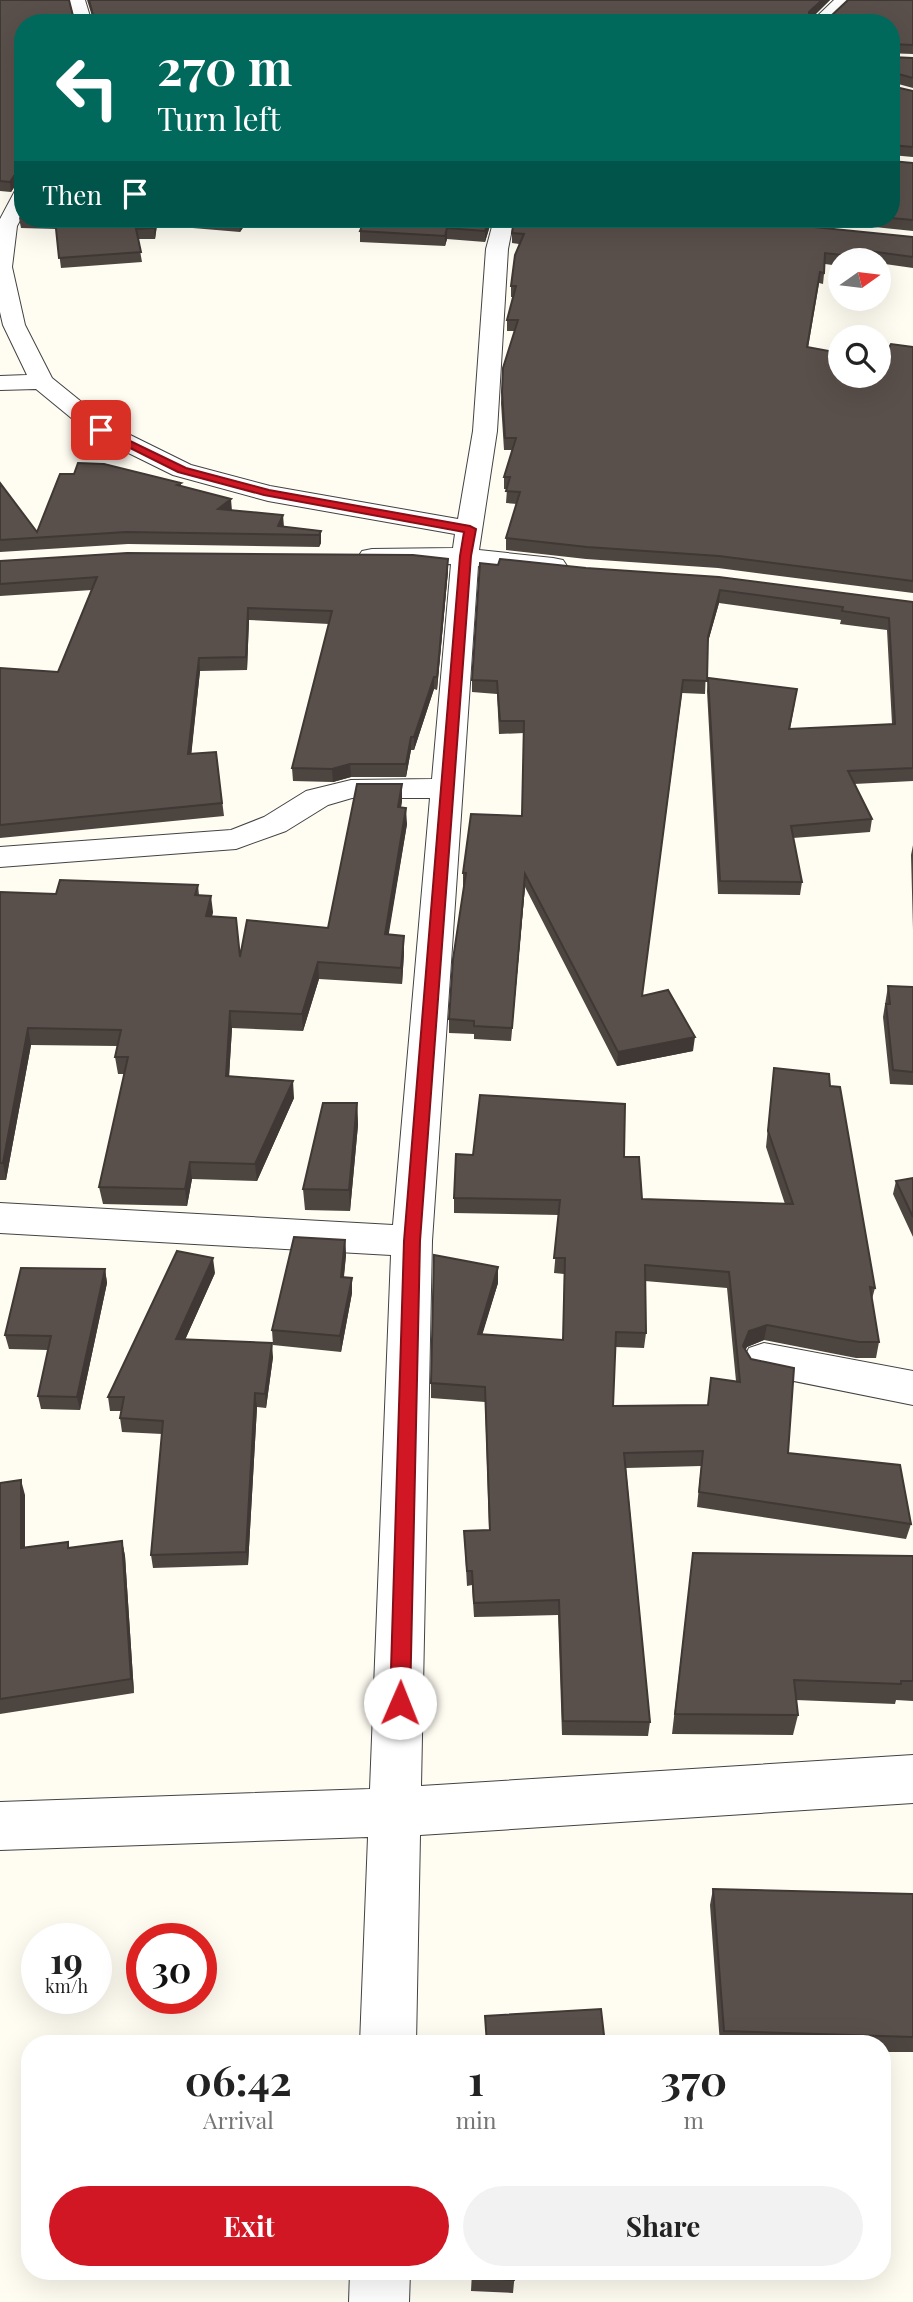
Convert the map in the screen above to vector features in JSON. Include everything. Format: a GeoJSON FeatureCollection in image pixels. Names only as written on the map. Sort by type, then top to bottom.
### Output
{"type":"FeatureCollection","features":[{"type":"Feature","properties":{"kind":"street"},"geometry":{"type":"LineString","coordinates":[[828,14],[844,0]]}},
{"type":"Feature","properties":{"kind":"street"},"geometry":{"type":"LineString","coordinates":[[14,205],[7,226],[1,267],[14,325],[42,382],[101,430],[182,470],[573,569]]}},
{"type":"Feature","properties":{"kind":"street"},"geometry":{"type":"LineString","coordinates":[[388,2035],[412,1241],[468,543],[485,431],[497,249],[502,228]]}},
{"type":"Feature","properties":{"kind":"street"},"geometry":{"type":"LineString","coordinates":[[0,383],[42,382]]}},
{"type":"Feature","properties":{"kind":"street"},"geometry":{"type":"LineString","coordinates":[[342,557],[468,543]]}},
{"type":"Feature","properties":{"kind":"street"},"geometry":{"type":"LineString","coordinates":[[0,857],[236,839],[275,824],[317,798],[351,789],[447,788]]}},
{"type":"Feature","properties":{"kind":"street"},"geometry":{"type":"LineString","coordinates":[[0,1219],[412,1241]]}},
{"type":"Feature","properties":{"kind":"street"},"geometry":{"type":"LineString","coordinates":[[764,1360],[913,1388]]}},
{"type":"Feature","properties":{"kind":"street"},"geometry":{"type":"LineString","coordinates":[[0,1826],[397,1812],[913,1779]]}},
{"type":"Feature","properties":{"kind":"street"},"geometry":{"type":"LineString","coordinates":[[379,2302],[380,2280]]}},
{"type":"Feature","properties":{"kind":"building"},"geometry":{"type":"Polygon","coordinates":[[[0,0],[69,0],[72,14],[14,14],[14,176],[10,182],[0,181],[0,0]]]}},
{"type":"Feature","properties":{"kind":"building"},"geometry":{"type":"Polygon","coordinates":[[[89,0],[822,0],[809,12],[93,14],[89,0]]]}},
{"type":"Feature","properties":{"kind":"building"},"geometry":{"type":"Polygon","coordinates":[[[848,0],[913,0],[913,45],[900,44],[900,14],[833,14],[848,0]]]}},
{"type":"Feature","properties":{"kind":"building"},"geometry":{"type":"Polygon","coordinates":[[[900,57],[913,58],[913,78],[900,74],[900,57]]]}},
{"type":"Feature","properties":{"kind":"building"},"geometry":{"type":"Polygon","coordinates":[[[900,88],[913,91],[913,147],[900,146],[900,88]]]}},
{"type":"Feature","properties":{"kind":"building"},"geometry":{"type":"Polygon","coordinates":[[[900,162],[913,163],[913,220],[900,219],[900,162]]]}},
{"type":"Feature","properties":{"kind":"building"},"geometry":{"type":"Polygon","coordinates":[[[56,228],[154,228],[136,229],[141,252],[59,258],[56,228]]]}},
{"type":"Feature","properties":{"kind":"building"},"geometry":{"type":"Polygon","coordinates":[[[361,228],[447,228],[445,236],[360,231],[361,228]]]}},
{"type":"Feature","properties":{"kind":"building"},"geometry":{"type":"Polygon","coordinates":[[[447,228],[486,228],[485,231],[447,228]]]}},
{"type":"Feature","properties":{"kind":"building"},"geometry":{"type":"Polygon","coordinates":[[[513,228],[824,228],[913,237],[913,257],[891,254],[891,248],[828,248],[828,253],[825,253],[824,273],[820,272],[807,347],[828,351],[828,388],[891,388],[891,344],[913,347],[913,581],[719,556],[587,547],[506,538],[520,492],[506,491],[510,477],[504,477],[516,438],[505,438],[503,368],[518,320],[507,320],[516,286],[511,286],[515,255],[524,234],[512,233],[513,228]]]}},
{"type":"Feature","properties":{"kind":"building"},"geometry":{"type":"Polygon","coordinates":[[[78,463],[104,464],[181,483],[177,485],[231,499],[218,509],[283,515],[278,526],[321,531],[319,535],[126,532],[0,540],[0,483],[37,532],[60,474],[74,474],[78,463]]]}},
{"type":"Feature","properties":{"kind":"building"},"geometry":{"type":"Polygon","coordinates":[[[127,553],[413,555],[448,559],[437,677],[434,677],[414,737],[411,737],[406,764],[350,764],[332,769],[292,768],[332,611],[248,608],[246,657],[199,658],[188,754],[216,752],[222,803],[0,825],[0,668],[58,672],[97,577],[0,584],[0,561],[127,553]]]}},
{"type":"Feature","properties":{"kind":"building"},"geometry":{"type":"Polygon","coordinates":[[[500,559],[719,577],[913,602],[913,768],[848,771],[872,819],[791,826],[802,882],[720,881],[708,678],[797,689],[789,729],[895,724],[889,618],[842,611],[843,607],[720,590],[708,637],[707,681],[683,680],[642,996],[668,990],[695,1037],[618,1052],[525,874],[512,1028],[474,1026],[474,1021],[449,1019],[453,959],[466,873],[463,873],[471,814],[522,816],[524,721],[500,721],[497,681],[472,680],[480,563],[498,565],[500,559]]]}},
{"type":"Feature","properties":{"kind":"building"},"geometry":{"type":"Polygon","coordinates":[[[357,784],[402,784],[398,807],[406,808],[385,934],[404,936],[401,968],[318,962],[302,1014],[230,1011],[226,1076],[293,1081],[255,1164],[190,1162],[185,1189],[99,1187],[128,1057],[115,1057],[121,1030],[28,1028],[3,1163],[0,1163],[0,892],[56,894],[60,880],[198,885],[195,895],[211,896],[206,916],[236,918],[240,957],[247,920],[328,928],[357,784]]]}},
{"type":"Feature","properties":{"kind":"building"},"geometry":{"type":"Polygon","coordinates":[[[888,986],[913,987],[913,1072],[893,1070],[886,1004],[890,1004],[888,986]]]}},
{"type":"Feature","properties":{"kind":"building"},"geometry":{"type":"Polygon","coordinates":[[[774,1068],[829,1074],[830,1086],[840,1087],[875,1288],[870,1287],[879,1342],[859,1342],[767,1325],[749,1331],[743,1346],[751,1359],[794,1368],[788,1453],[900,1465],[911,1524],[699,1492],[703,1451],[624,1453],[650,1722],[563,1721],[559,1600],[474,1603],[472,1571],[467,1571],[464,1531],[490,1530],[485,1387],[431,1383],[434,1255],[498,1267],[478,1334],[563,1340],[565,1258],[554,1258],[560,1200],[454,1198],[456,1154],[473,1155],[480,1095],[625,1104],[624,1157],[639,1157],[642,1199],[793,1204],[768,1131],[774,1068]],[[645,1265],[646,1333],[616,1332],[613,1406],[708,1405],[711,1378],[740,1382],[729,1272],[645,1265]]]}},
{"type":"Feature","properties":{"kind":"building"},"geometry":{"type":"Polygon","coordinates":[[[323,1103],[357,1103],[349,1190],[303,1189],[323,1103]]]}},
{"type":"Feature","properties":{"kind":"building"},"geometry":{"type":"Polygon","coordinates":[[[913,1178],[913,1217],[896,1181],[913,1178]]]}},
{"type":"Feature","properties":{"kind":"building"},"geometry":{"type":"Polygon","coordinates":[[[294,1237],[345,1240],[341,1277],[352,1278],[340,1336],[272,1330],[294,1237]]]}},
{"type":"Feature","properties":{"kind":"building"},"geometry":{"type":"Polygon","coordinates":[[[177,1251],[213,1258],[176,1339],[272,1343],[265,1394],[255,1393],[246,1552],[151,1555],[163,1421],[120,1418],[124,1397],[108,1397],[177,1251]]]}},
{"type":"Feature","properties":{"kind":"building"},"geometry":{"type":"Polygon","coordinates":[[[21,1268],[105,1269],[77,1397],[38,1396],[51,1336],[5,1335],[21,1268]]]}},
{"type":"Feature","properties":{"kind":"building"},"geometry":{"type":"Polygon","coordinates":[[[21,1480],[21,1548],[68,1542],[68,1548],[122,1541],[131,1679],[0,1699],[0,1483],[21,1480]]]}},
{"type":"Feature","properties":{"kind":"building"},"geometry":{"type":"Polygon","coordinates":[[[693,1553],[913,1556],[913,1681],[901,1681],[901,1684],[794,1680],[798,1715],[675,1714],[693,1553]]]}},
{"type":"Feature","properties":{"kind":"building"},"geometry":{"type":"Polygon","coordinates":[[[713,1889],[913,1894],[913,2037],[724,2031],[713,1889]]]}},
{"type":"Feature","properties":{"kind":"building"},"geometry":{"type":"Polygon","coordinates":[[[601,2009],[604,2035],[486,2035],[485,2016],[601,2009]]]}},
{"type":"Feature","properties":{"kind":"route"},"geometry":{"type":"LineString","coordinates":[[101,430],[182,470],[268,493],[470,529],[465,556],[412,1241],[400,1703]]}}]}
